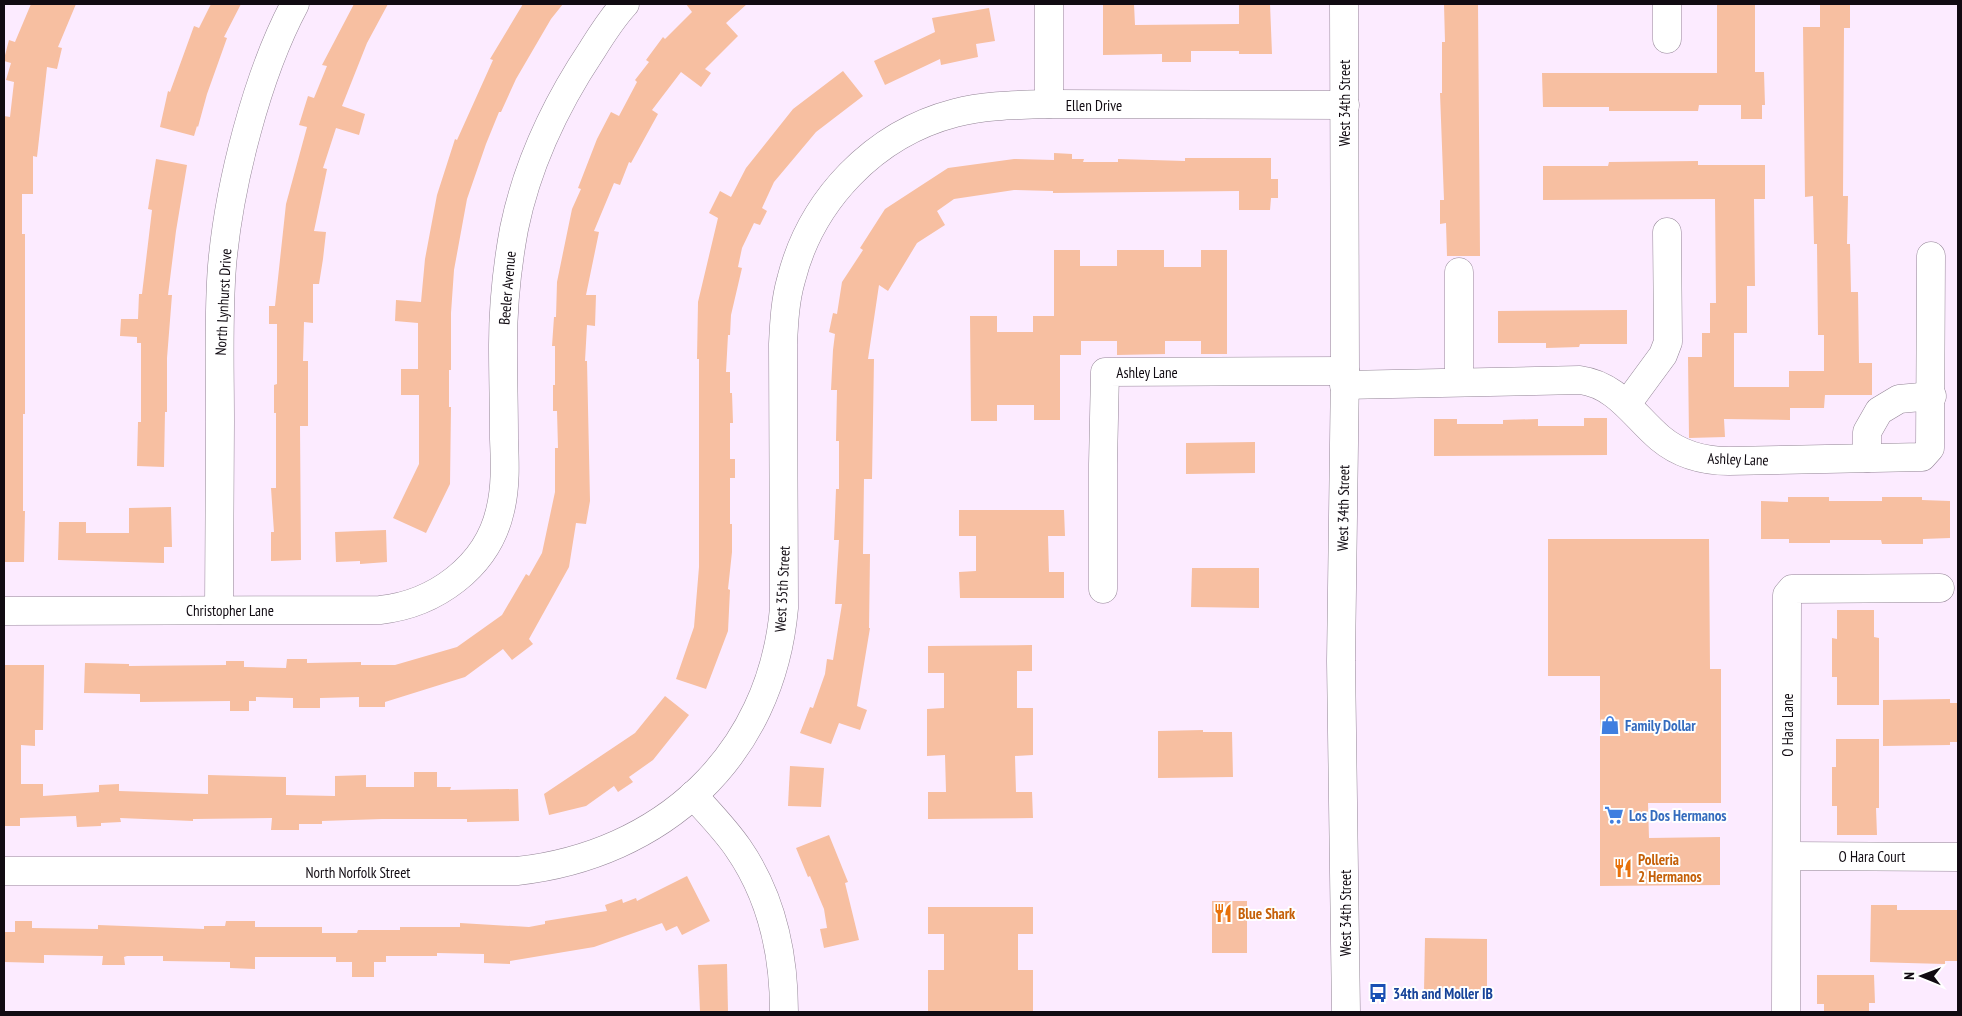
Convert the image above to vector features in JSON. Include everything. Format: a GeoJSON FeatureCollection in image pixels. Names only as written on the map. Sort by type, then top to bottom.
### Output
{"type":"FeatureCollection","features":[{"type":"Feature","properties":{"kind":"street","name":"North Lynhurst Drive"},"geometry":{"type":"LineString","coordinates":[[219,610],[220,318],[224,247],[236,183],[254,108],[276,45],[295,4]]}},
{"type":"Feature","properties":{"kind":"street","name":"Beeler Avenue"},"geometry":{"type":"LineString","coordinates":[[451,583],[467,570],[480,554],[494,529],[500,511],[505,473],[504,307],[510,251],[522,196],[558,105],[605,30],[625,4]]}},
{"type":"Feature","properties":{"kind":"street"},"geometry":{"type":"LineString","coordinates":[[1049,4],[1049,104]]}},
{"type":"Feature","properties":{"kind":"street","name":"West 34th Street"},"geometry":{"type":"LineString","coordinates":[[1344,4],[1345,378],[1341,662],[1346,1012]]}},
{"type":"Feature","properties":{"kind":"street"},"geometry":{"type":"LineString","coordinates":[[1667,4],[1667,40]]}},
{"type":"Feature","properties":{"kind":"street","name":"Ellen Drive"},"geometry":{"type":"LineString","coordinates":[[859,165],[876,150],[903,134],[954,113],[1006,105],[1345,105]]}},
{"type":"Feature","properties":{"kind":"street","name":"West 35th Street"},"geometry":{"type":"LineString","coordinates":[[693,795],[723,765],[739,742],[762,700],[775,660],[784,608],[783,344],[787,302],[793,275],[813,222],[824,205],[859,165]]}},
{"type":"Feature","properties":{"kind":"street"},"geometry":{"type":"LineString","coordinates":[[1627,404],[1663,355],[1668,342],[1667,232]]}},
{"type":"Feature","properties":{"kind":"street","name":"Ashley Lane"},"geometry":{"type":"LineString","coordinates":[[1103,589],[1105,372],[1458,382],[1580,380],[1603,387],[1627,404],[1666,442],[1688,454],[1705,459],[1729,461],[1922,457],[1930,448],[1932,396],[1931,256]]}},
{"type":"Feature","properties":{"kind":"street"},"geometry":{"type":"LineString","coordinates":[[1458,272],[1458,382]]}},
{"type":"Feature","properties":{"kind":"street"},"geometry":{"type":"LineString","coordinates":[[1867,458],[1866,432],[1879,411],[1899,400],[1932,396]]}},
{"type":"Feature","properties":{"kind":"street","name":"Christopher Lane"},"geometry":{"type":"LineString","coordinates":[[4,611],[370,610],[392,608],[423,600],[451,583]]}},
{"type":"Feature","properties":{"kind":"street","name":"O Hara Lane"},"geometry":{"type":"LineString","coordinates":[[1786,1012],[1788,591],[1792,589],[1940,588]]}},
{"type":"Feature","properties":{"kind":"street"},"geometry":{"type":"LineString","coordinates":[[693,795],[738,848],[763,893],[771,914],[778,947],[783,978],[784,1012]]}},
{"type":"Feature","properties":{"kind":"street","name":"North Norfolk Street"},"geometry":{"type":"LineString","coordinates":[[4,871],[505,872],[530,870],[570,863],[611,848],[649,828],[693,795]]}},
{"type":"Feature","properties":{"kind":"street","name":"O Hara Court"},"geometry":{"type":"LineString","coordinates":[[1787,856],[1958,856]]}},
{"type":"Feature","properties":{"kind":"building"},"geometry":{"type":"Polygon","coordinates":[[[31,4],[76,4],[58,47],[62,48],[57,69],[47,67],[37,157],[33,156],[33,194],[22,194],[22,234],[25,234],[24,562],[4,562],[4,116],[10,117],[14,82],[6,80],[11,63],[4,61],[4,59],[9,40],[15,42],[31,4]]]}},
{"type":"Feature","properties":{"kind":"building"},"geometry":{"type":"Polygon","coordinates":[[[211,4],[241,4],[224,37],[227,38],[207,94],[198,127],[194,136],[160,127],[168,91],[170,92],[194,26],[199,28],[211,4]]]}},
{"type":"Feature","properties":{"kind":"building"},"geometry":{"type":"Polygon","coordinates":[[[354,4],[388,4],[367,43],[342,106],[365,114],[359,135],[336,128],[323,168],[327,169],[314,231],[326,232],[323,259],[319,284],[313,284],[313,323],[304,322],[303,361],[308,361],[308,426],[300,426],[301,560],[271,561],[271,532],[274,532],[271,488],[276,488],[274,385],[277,384],[277,324],[269,324],[269,306],[275,306],[286,204],[307,127],[299,125],[308,96],[314,98],[327,66],[322,65],[354,4]]]}},
{"type":"Feature","properties":{"kind":"building"},"geometry":{"type":"Polygon","coordinates":[[[523,4],[563,4],[551,19],[516,79],[501,112],[499,112],[467,199],[454,270],[451,313],[451,370],[449,370],[449,407],[451,407],[450,484],[426,533],[393,518],[419,464],[419,395],[401,395],[401,369],[418,369],[418,323],[395,321],[396,300],[421,302],[425,259],[437,195],[455,139],[457,140],[493,60],[490,59],[523,4]]]}},
{"type":"Feature","properties":{"kind":"building"},"geometry":{"type":"Polygon","coordinates":[[[686,4],[747,4],[726,23],[738,36],[705,69],[711,73],[701,87],[681,72],[652,110],[658,114],[631,163],[629,162],[620,185],[614,183],[594,231],[599,232],[586,295],[596,295],[595,326],[587,325],[585,361],[587,361],[590,501],[586,524],[576,523],[569,567],[529,639],[533,644],[512,660],[503,649],[465,677],[385,702],[385,707],[359,707],[359,697],[320,698],[320,708],[293,708],[293,698],[256,697],[256,701],[249,701],[249,711],[230,711],[230,701],[140,702],[140,694],[84,693],[85,663],[129,664],[129,666],[226,665],[226,661],[244,661],[244,667],[286,668],[287,659],[307,659],[307,663],[361,662],[361,665],[395,665],[457,647],[502,615],[526,574],[529,576],[542,553],[555,492],[555,448],[558,448],[557,411],[553,411],[553,385],[555,385],[555,346],[552,346],[554,317],[556,317],[557,282],[572,209],[581,189],[578,188],[597,139],[611,112],[619,116],[637,82],[635,80],[649,62],[646,60],[663,37],[665,39],[692,12],[686,4]]]}},
{"type":"Feature","properties":{"kind":"building"},"geometry":{"type":"Polygon","coordinates":[[[1103,4],[1134,4],[1135,25],[1239,24],[1239,4],[1270,4],[1272,54],[1239,54],[1239,51],[1191,51],[1191,62],[1162,62],[1162,54],[1103,55],[1103,4]]]}},
{"type":"Feature","properties":{"kind":"building"},"geometry":{"type":"Polygon","coordinates":[[[1444,4],[1478,4],[1480,256],[1447,256],[1446,223],[1440,224],[1440,200],[1444,200],[1440,93],[1442,93],[1442,42],[1445,42],[1444,4]]]}},
{"type":"Feature","properties":{"kind":"building"},"geometry":{"type":"Polygon","coordinates":[[[1717,4],[1755,4],[1755,72],[1764,72],[1765,105],[1762,105],[1762,119],[1741,119],[1741,105],[1699,105],[1698,111],[1609,111],[1609,107],[1543,107],[1542,73],[1717,73],[1717,4]]]}},
{"type":"Feature","properties":{"kind":"building"},"geometry":{"type":"Polygon","coordinates":[[[1820,4],[1850,4],[1850,28],[1844,28],[1843,196],[1848,196],[1847,244],[1850,244],[1851,292],[1858,292],[1859,363],[1872,363],[1872,395],[1825,395],[1824,408],[1790,408],[1790,420],[1724,419],[1725,437],[1689,438],[1688,357],[1702,357],[1702,333],[1710,333],[1710,303],[1716,303],[1715,199],[1543,200],[1543,166],[1608,166],[1609,162],[1698,161],[1698,165],[1765,165],[1765,199],[1754,199],[1755,286],[1747,286],[1747,333],[1734,333],[1734,387],[1789,387],[1789,371],[1824,371],[1824,335],[1818,335],[1817,244],[1814,244],[1813,196],[1805,197],[1803,27],[1820,27],[1820,4]]]}},
{"type":"Feature","properties":{"kind":"building"},"geometry":{"type":"Polygon","coordinates":[[[989,8],[995,41],[976,44],[978,57],[941,65],[940,59],[885,85],[874,61],[935,32],[932,18],[989,8]]]}},
{"type":"Feature","properties":{"kind":"building"},"geometry":{"type":"Polygon","coordinates":[[[843,71],[863,96],[816,132],[774,182],[762,208],[767,211],[760,225],[754,223],[742,248],[738,267],[742,268],[731,315],[730,335],[728,335],[726,372],[730,372],[730,393],[732,393],[733,423],[730,423],[730,459],[735,459],[735,478],[730,478],[732,552],[728,589],[730,590],[728,631],[706,689],[676,679],[694,627],[699,567],[698,302],[718,218],[709,213],[720,191],[731,197],[746,168],[793,109],[843,71]]]}},
{"type":"Feature","properties":{"kind":"building"},"geometry":{"type":"Polygon","coordinates":[[[1054,153],[1072,154],[1072,159],[1084,159],[1083,162],[1118,162],[1118,159],[1185,161],[1185,158],[1271,158],[1271,179],[1278,179],[1278,198],[1271,198],[1270,210],[1239,210],[1239,191],[1053,193],[1053,191],[1014,190],[954,199],[937,211],[945,225],[917,243],[888,291],[879,285],[868,359],[874,359],[872,479],[864,479],[863,554],[870,554],[870,628],[857,706],[867,710],[860,730],[839,723],[831,744],[800,733],[810,707],[813,708],[825,674],[827,659],[833,660],[842,604],[835,604],[839,540],[834,540],[836,489],[839,489],[839,441],[836,441],[837,390],[831,390],[835,334],[829,332],[833,313],[837,314],[842,282],[863,250],[860,248],[885,209],[948,168],[1014,159],[1054,160],[1054,153]]]}},
{"type":"Feature","properties":{"kind":"building"},"geometry":{"type":"Polygon","coordinates":[[[156,159],[187,165],[168,295],[172,295],[167,358],[164,467],[137,466],[138,422],[141,422],[141,343],[137,343],[137,337],[120,336],[121,319],[138,319],[139,294],[142,294],[152,210],[148,209],[156,159]]]}},
{"type":"Feature","properties":{"kind":"building"},"geometry":{"type":"Polygon","coordinates":[[[1054,250],[1080,250],[1080,266],[1117,266],[1117,250],[1164,250],[1164,267],[1201,267],[1201,250],[1227,250],[1227,354],[1201,354],[1201,341],[1165,341],[1165,354],[1117,355],[1117,341],[1081,341],[1081,355],[1060,355],[1060,420],[1034,420],[1034,405],[997,405],[997,421],[971,421],[970,316],[997,316],[997,332],[1033,332],[1033,316],[1054,316],[1054,250]]]}},
{"type":"Feature","properties":{"kind":"building"},"geometry":{"type":"Polygon","coordinates":[[[1627,310],[1627,344],[1580,344],[1579,347],[1546,348],[1546,343],[1498,343],[1498,311],[1627,310]]]}},
{"type":"Feature","properties":{"kind":"building"},"geometry":{"type":"Polygon","coordinates":[[[1584,418],[1607,418],[1607,455],[1434,456],[1434,419],[1457,419],[1457,424],[1503,424],[1503,420],[1538,419],[1538,426],[1584,426],[1584,418]]]}},
{"type":"Feature","properties":{"kind":"building"},"geometry":{"type":"Polygon","coordinates":[[[1255,442],[1255,473],[1186,474],[1186,443],[1255,442]]]}},
{"type":"Feature","properties":{"kind":"building"},"geometry":{"type":"Polygon","coordinates":[[[1788,497],[1829,497],[1829,501],[1882,501],[1882,497],[1922,497],[1922,500],[1950,501],[1950,538],[1923,539],[1923,544],[1882,544],[1881,540],[1830,540],[1830,543],[1789,543],[1789,539],[1761,539],[1761,501],[1788,502],[1788,497]]]}},
{"type":"Feature","properties":{"kind":"building"},"geometry":{"type":"Polygon","coordinates":[[[171,507],[172,547],[164,547],[164,563],[58,560],[59,522],[86,522],[86,533],[129,533],[129,508],[171,507]]]}},
{"type":"Feature","properties":{"kind":"building"},"geometry":{"type":"Polygon","coordinates":[[[959,510],[1064,510],[1065,536],[1048,536],[1049,572],[1064,572],[1064,598],[960,598],[959,572],[976,571],[976,536],[959,536],[959,510]]]}},
{"type":"Feature","properties":{"kind":"building"},"geometry":{"type":"Polygon","coordinates":[[[386,530],[387,562],[360,564],[360,561],[336,562],[335,532],[386,530]]]}},
{"type":"Feature","properties":{"kind":"building"},"geometry":{"type":"Polygon","coordinates":[[[1548,539],[1709,539],[1710,669],[1721,669],[1721,803],[1648,803],[1649,838],[1720,837],[1720,885],[1600,886],[1600,676],[1548,676],[1548,539]]]}},
{"type":"Feature","properties":{"kind":"building"},"geometry":{"type":"Polygon","coordinates":[[[1192,568],[1259,568],[1259,608],[1191,607],[1192,568]]]}},
{"type":"Feature","properties":{"kind":"building"},"geometry":{"type":"Polygon","coordinates":[[[1837,610],[1874,610],[1874,637],[1879,638],[1879,705],[1837,705],[1837,677],[1832,677],[1832,638],[1837,639],[1837,610]]]}},
{"type":"Feature","properties":{"kind":"building"},"geometry":{"type":"Polygon","coordinates":[[[1032,645],[1032,671],[1017,671],[1017,708],[1033,708],[1033,755],[1015,756],[1016,792],[1032,792],[1033,818],[928,819],[928,792],[946,792],[945,755],[927,756],[927,709],[944,708],[944,673],[928,673],[928,646],[1032,645]]]}},
{"type":"Feature","properties":{"kind":"building"},"geometry":{"type":"Polygon","coordinates":[[[4,665],[44,665],[43,730],[35,730],[35,746],[21,745],[21,784],[43,784],[43,796],[99,792],[99,785],[119,784],[119,791],[208,794],[208,775],[286,777],[286,795],[335,796],[335,776],[366,775],[366,787],[414,787],[414,772],[437,772],[437,787],[451,787],[450,790],[518,789],[519,821],[467,822],[467,819],[382,819],[322,821],[322,824],[299,824],[299,830],[271,830],[272,818],[193,819],[193,821],[120,818],[121,822],[101,823],[101,826],[77,827],[76,816],[20,818],[20,826],[4,826],[4,665]]]}},
{"type":"Feature","properties":{"kind":"building"},"geometry":{"type":"Polygon","coordinates":[[[665,696],[689,715],[653,760],[629,777],[633,782],[618,792],[614,786],[586,806],[549,815],[544,794],[635,733],[665,696]]]}},
{"type":"Feature","properties":{"kind":"building"},"geometry":{"type":"Polygon","coordinates":[[[1950,699],[1950,703],[1958,703],[1958,742],[1950,742],[1950,745],[1883,746],[1883,700],[1950,699]]]}},
{"type":"Feature","properties":{"kind":"building"},"geometry":{"type":"Polygon","coordinates":[[[1203,730],[1203,732],[1232,732],[1233,777],[1158,778],[1158,731],[1203,730]]]}},
{"type":"Feature","properties":{"kind":"building"},"geometry":{"type":"Polygon","coordinates":[[[1836,739],[1879,739],[1879,808],[1876,808],[1877,835],[1837,835],[1837,806],[1832,806],[1832,767],[1836,767],[1836,739]]]}},
{"type":"Feature","properties":{"kind":"building"},"geometry":{"type":"Polygon","coordinates":[[[790,766],[824,768],[821,807],[788,806],[790,766]]]}},
{"type":"Feature","properties":{"kind":"building"},"geometry":{"type":"Polygon","coordinates":[[[829,835],[848,882],[845,883],[859,940],[824,948],[820,929],[827,928],[824,909],[796,848],[829,835]]]}},
{"type":"Feature","properties":{"kind":"building"},"geometry":{"type":"Polygon","coordinates":[[[687,876],[710,921],[682,935],[677,926],[666,931],[662,923],[594,947],[510,961],[510,964],[484,963],[484,954],[437,953],[437,956],[386,956],[386,962],[374,962],[374,977],[352,977],[352,962],[336,962],[336,957],[255,957],[255,969],[230,968],[230,962],[163,961],[163,956],[127,956],[124,957],[125,965],[102,965],[103,956],[44,955],[44,963],[4,962],[4,932],[15,932],[15,921],[32,921],[32,928],[98,929],[98,925],[204,929],[204,926],[225,926],[226,921],[255,921],[255,927],[322,927],[322,933],[357,933],[358,930],[400,930],[400,927],[460,927],[460,923],[529,927],[545,924],[545,921],[607,911],[605,905],[622,899],[623,903],[636,898],[637,901],[687,876]]]}},
{"type":"Feature","properties":{"kind":"building"},"geometry":{"type":"Polygon","coordinates":[[[1212,901],[1247,901],[1247,953],[1212,953],[1212,901]]]}},
{"type":"Feature","properties":{"kind":"building"},"geometry":{"type":"Polygon","coordinates":[[[1871,905],[1897,905],[1897,910],[1958,910],[1958,961],[1945,961],[1945,964],[1870,962],[1871,905]]]}},
{"type":"Feature","properties":{"kind":"building"},"geometry":{"type":"Polygon","coordinates":[[[928,907],[1033,907],[1033,934],[1018,934],[1018,970],[1033,970],[1033,1012],[928,1012],[928,970],[944,970],[944,934],[928,934],[928,907]]]}},
{"type":"Feature","properties":{"kind":"building"},"geometry":{"type":"Polygon","coordinates":[[[1425,938],[1487,939],[1487,992],[1424,991],[1425,938]]]}},
{"type":"Feature","properties":{"kind":"building"},"geometry":{"type":"Polygon","coordinates":[[[727,964],[728,1012],[700,1012],[698,965],[727,964]]]}},
{"type":"Feature","properties":{"kind":"building"},"geometry":{"type":"Polygon","coordinates":[[[1817,975],[1874,975],[1875,1003],[1869,1003],[1869,1012],[1824,1012],[1824,1004],[1817,1004],[1817,975]]]}},
{"type":"Feature","properties":{"kind":"place","name":"Family Dollar"},"geometry":{"type":"Point","coordinates":[1610,725]}},
{"type":"Feature","properties":{"kind":"place","name":"Los Dos Hermanos"},"geometry":{"type":"Point","coordinates":[1614,815]}},
{"type":"Feature","properties":{"kind":"place","name":"Polleria 2 Hermanos"},"geometry":{"type":"Point","coordinates":[1623,868]}},
{"type":"Feature","properties":{"kind":"place","name":"Blue Shark"},"geometry":{"type":"Point","coordinates":[1223,913]}},
{"type":"Feature","properties":{"kind":"place","name":"34th and Moller IB"},"geometry":{"type":"Point","coordinates":[1378,993]}}]}
